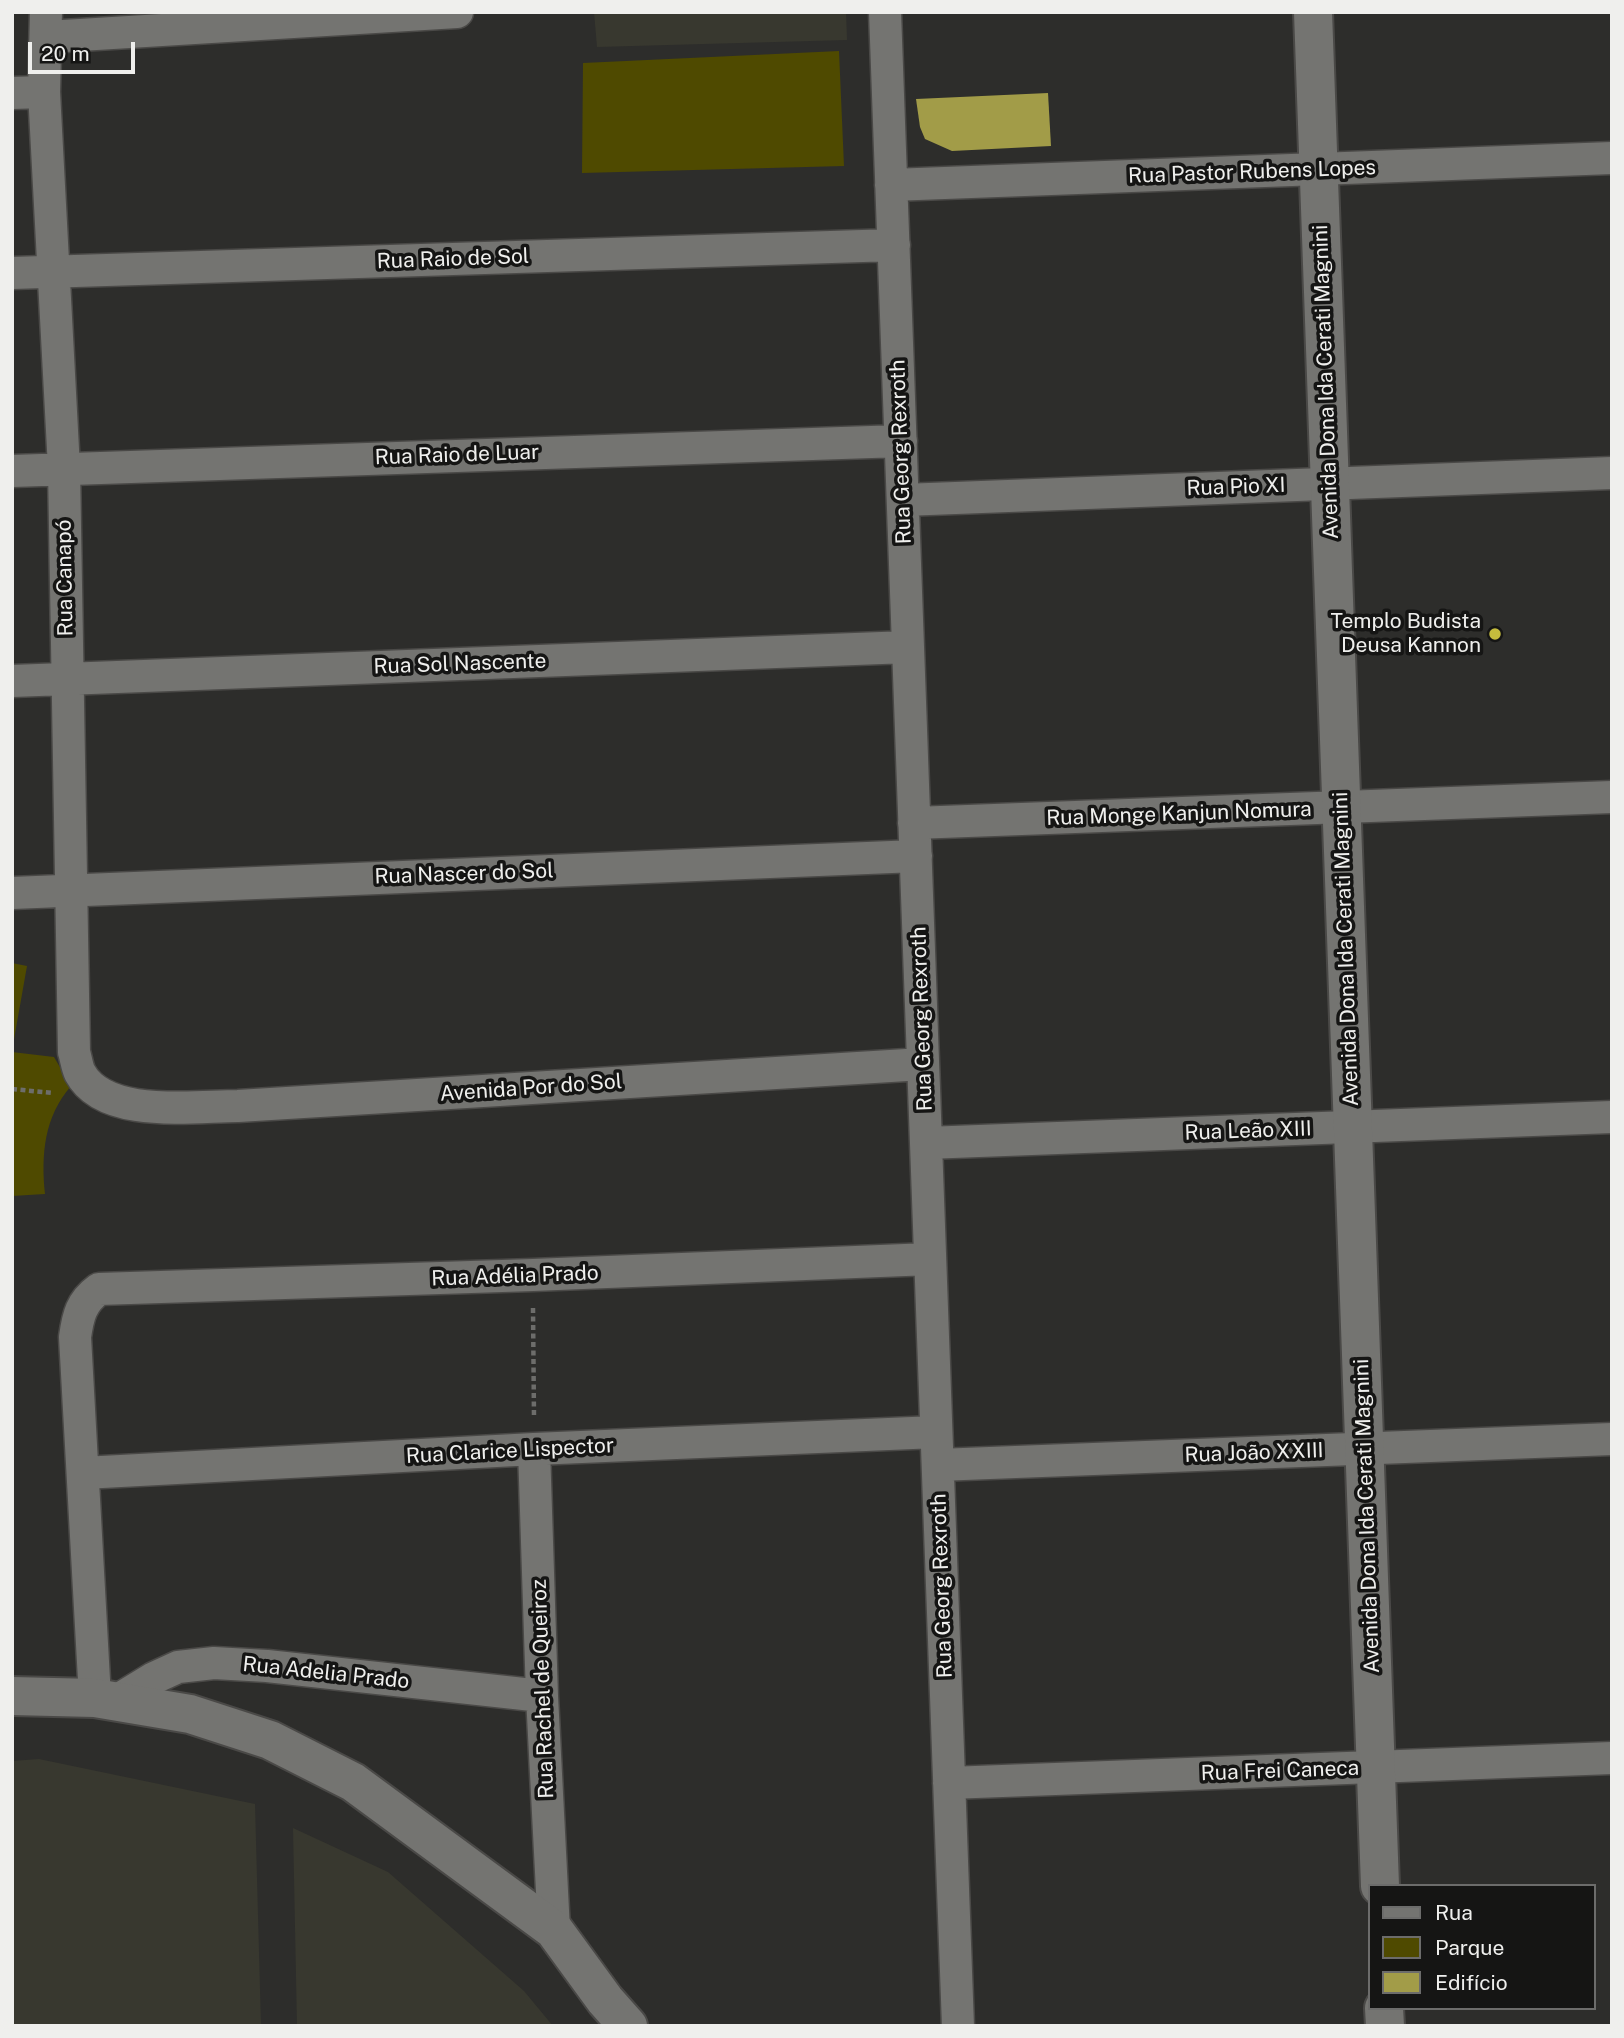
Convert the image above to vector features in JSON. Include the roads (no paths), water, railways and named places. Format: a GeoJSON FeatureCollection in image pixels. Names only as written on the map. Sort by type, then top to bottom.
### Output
{"type":"FeatureCollection","features":[{"type":"Feature","properties":{"kind":"street"},"geometry":{"type":"LineString","coordinates":[[47,25],[457,12]]}},
{"type":"Feature","properties":{"kind":"street","name":"Rua Georg Rexroth"},"geometry":{"type":"LineString","coordinates":[[886,12],[958,2026]]}},
{"type":"Feature","properties":{"kind":"street","name":"Avenida Dona Ida Cerati Magnini"},"geometry":{"type":"LineString","coordinates":[[1313,12],[1380,1884]]}},
{"type":"Feature","properties":{"kind":"street","name":"Rua Canapó"},"geometry":{"type":"LineString","coordinates":[[47,25],[44,92],[64,468],[74,1052],[80,1072],[89,1085],[112,1100],[140,1106]]}},
{"type":"Feature","properties":{"kind":"street"},"geometry":{"type":"LineString","coordinates":[[12,93],[44,92]]}},
{"type":"Feature","properties":{"kind":"street","name":"Rua Pastor Rubens Lopes"},"geometry":{"type":"LineString","coordinates":[[891,186],[1612,158]]}},
{"type":"Feature","properties":{"kind":"street","name":"Rua Raio de Sol"},"geometry":{"type":"LineString","coordinates":[[12,273],[894,245]]}},
{"type":"Feature","properties":{"kind":"street","name":"Rua Raio de Luar"},"geometry":{"type":"LineString","coordinates":[[12,471],[901,441]]}},
{"type":"Feature","properties":{"kind":"street","name":"Rua Pio XI"},"geometry":{"type":"LineString","coordinates":[[903,500],[1612,473]]}},
{"type":"Feature","properties":{"kind":"street","name":"Rua Sol Nascente"},"geometry":{"type":"LineString","coordinates":[[12,681],[908,647]]}},
{"type":"Feature","properties":{"kind":"street","name":"Rua Monge Kanjun Nomura"},"geometry":{"type":"LineString","coordinates":[[915,823],[1612,797]]}},
{"type":"Feature","properties":{"kind":"street","name":"Rua Nascer do Sol"},"geometry":{"type":"LineString","coordinates":[[12,893],[916,856]]}},
{"type":"Feature","properties":{"kind":"street","name":"Avenida Por do Sol"},"geometry":{"type":"LineString","coordinates":[[140,1106],[238,1106],[923,1064]]}},
{"type":"Feature","properties":{"kind":"street","name":"Rua Leão XIII"},"geometry":{"type":"LineString","coordinates":[[926,1143],[1612,1117]]}},
{"type":"Feature","properties":{"kind":"street","name":"Rua Adélia Prado"},"geometry":{"type":"LineString","coordinates":[[83,1473],[75,1337],[79,1313],[86,1298],[99,1289],[930,1259]]}},
{"type":"Feature","properties":{"kind":"street","name":"Rua Clarice Lispector"},"geometry":{"type":"LineString","coordinates":[[83,1473],[534,1449],[936,1432]]}},
{"type":"Feature","properties":{"kind":"street","name":"Rua João XXIII"},"geometry":{"type":"LineString","coordinates":[[937,1465],[1612,1439]]}},
{"type":"Feature","properties":{"kind":"street","name":"Rua Rachel de Queiroz"},"geometry":{"type":"LineString","coordinates":[[534,1449],[542,1696],[554,1930]]}},
{"type":"Feature","properties":{"kind":"street"},"geometry":{"type":"LineString","coordinates":[[83,1473],[107,1699]]}},
{"type":"Feature","properties":{"kind":"street","name":"Rua Adelia Prado"},"geometry":{"type":"LineString","coordinates":[[107,1699],[178,1667],[214,1663],[267,1665],[542,1696]]}},
{"type":"Feature","properties":{"kind":"street"},"geometry":{"type":"LineString","coordinates":[[12,1696],[107,1699],[190,1714],[270,1740],[353,1782],[554,1930],[605,2000],[628,2026]]}},
{"type":"Feature","properties":{"kind":"street","name":"Rua Frei Caneca"},"geometry":{"type":"LineString","coordinates":[[949,1783],[1612,1758]]}},
{"type":"Feature","properties":{"kind":"place","name":"Templo Budista Deusa Kannon"},"geometry":{"type":"Point","coordinates":[1495,634]}}]}
